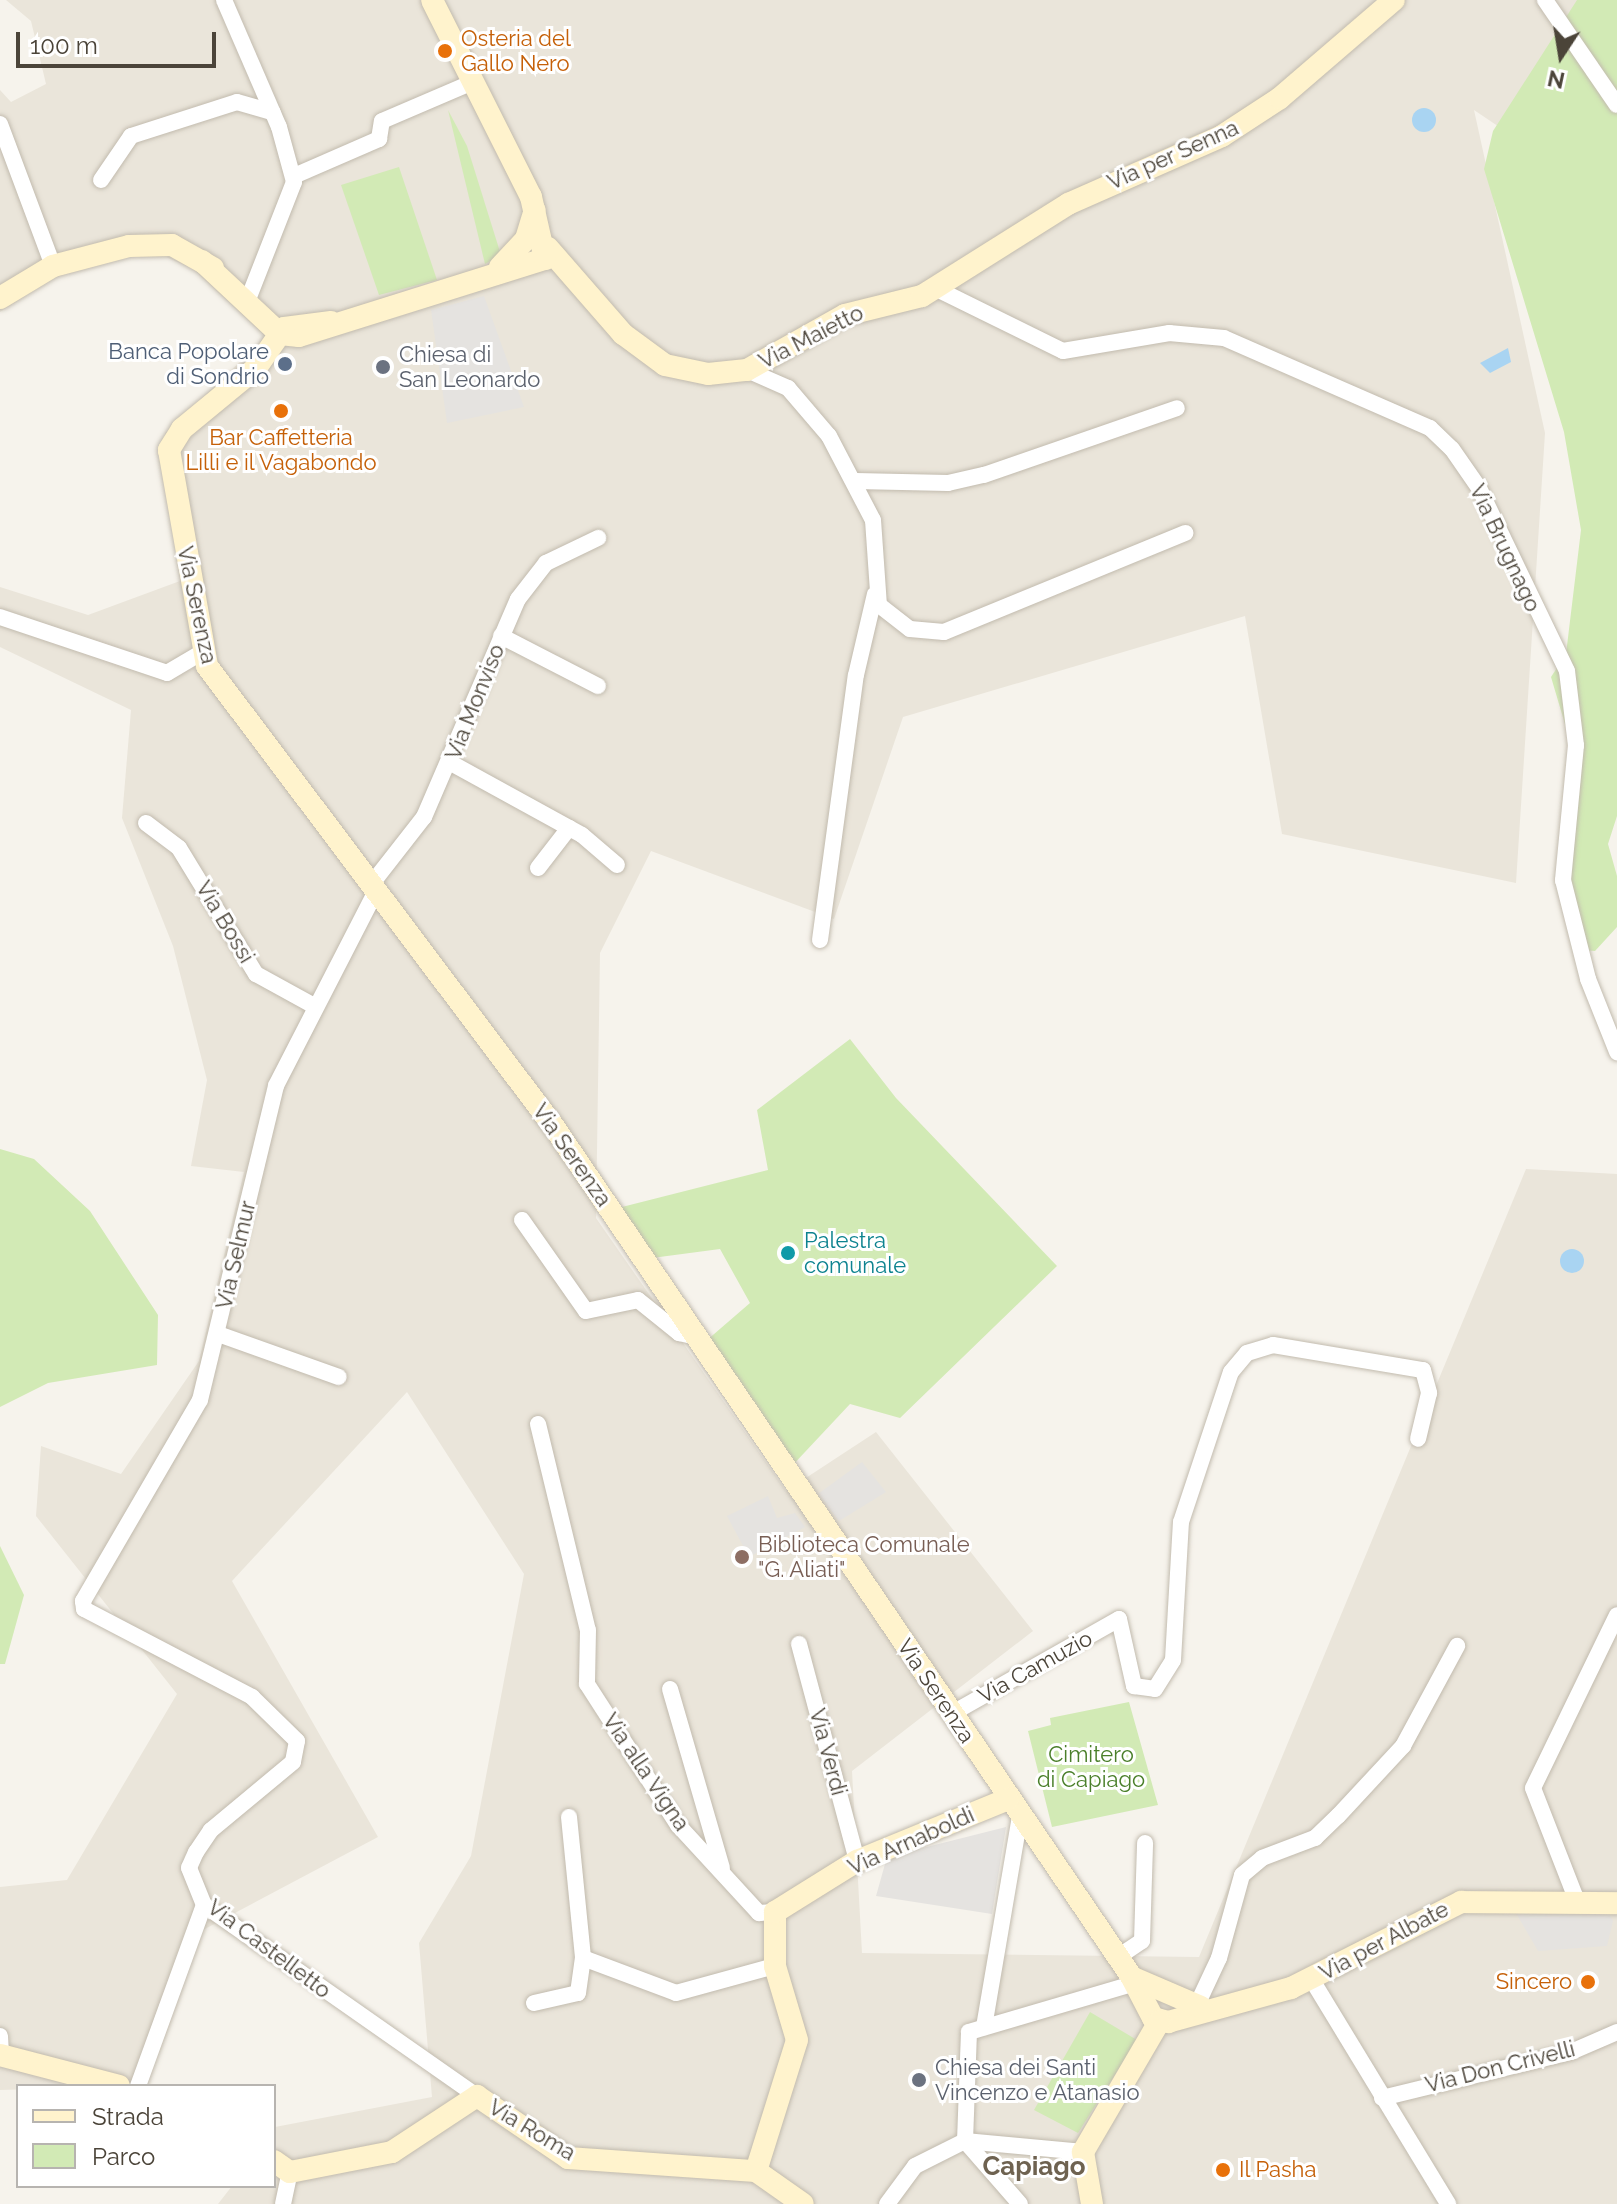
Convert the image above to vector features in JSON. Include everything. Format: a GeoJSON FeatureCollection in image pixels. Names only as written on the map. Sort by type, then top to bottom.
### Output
{"type":"FeatureCollection","features":[{"type":"Feature","properties":{"kind":"street"},"geometry":{"type":"LineString","coordinates":[[224,0],[273,112],[294,176],[248,298]]}},
{"type":"Feature","properties":{"kind":"street"},"geometry":{"type":"LineString","coordinates":[[248,298],[280,334],[309,335],[495,272],[533,250],[535,208],[432,0]]}},
{"type":"Feature","properties":{"kind":"street","name":"Via per Senna"},"geometry":{"type":"LineString","coordinates":[[937,289],[1068,204],[1254,118],[1394,0]]}},
{"type":"Feature","properties":{"kind":"street"},"geometry":{"type":"LineString","coordinates":[[1545,0],[1617,105]]}},
{"type":"Feature","properties":{"kind":"street"},"geometry":{"type":"LineString","coordinates":[[294,176],[379,139],[382,121],[473,82]]}},
{"type":"Feature","properties":{"kind":"street"},"geometry":{"type":"LineString","coordinates":[[101,180],[131,136],[237,102],[273,112]]}},
{"type":"Feature","properties":{"kind":"street"},"geometry":{"type":"LineString","coordinates":[[0,124],[53,266]]}},
{"type":"Feature","properties":{"kind":"street"},"geometry":{"type":"LineString","coordinates":[[0,298],[53,266],[153,243],[202,261],[248,298],[281,318],[331,322]]}},
{"type":"Feature","properties":{"kind":"street","name":"Via Maietto"},"geometry":{"type":"LineString","coordinates":[[533,250],[665,365],[708,374],[747,370],[845,315],[937,289]]}},
{"type":"Feature","properties":{"kind":"street","name":"Via Brugnago"},"geometry":{"type":"LineString","coordinates":[[937,289],[1063,351],[1169,333],[1224,338],[1430,428],[1479,488],[1567,671],[1576,745],[1563,834],[1563,880],[1588,979],[1617,1052]]}},
{"type":"Feature","properties":{"kind":"street"},"geometry":{"type":"LineString","coordinates":[[280,334],[292,325],[354,320]]}},
{"type":"Feature","properties":{"kind":"street","name":"Via Serenza"},"geometry":{"type":"LineString","coordinates":[[280,334],[256,368],[182,429],[169,450],[204,651],[229,703],[554,1127],[1118,1957],[1134,1979],[1174,2007]]}},
{"type":"Feature","properties":{"kind":"street"},"geometry":{"type":"LineString","coordinates":[[747,370],[788,388],[809,408],[856,481],[873,520],[876,590],[856,675],[820,940]]}},
{"type":"Feature","properties":{"kind":"street"},"geometry":{"type":"LineString","coordinates":[[856,481],[948,483],[984,475],[1177,408]]}},
{"type":"Feature","properties":{"kind":"street"},"geometry":{"type":"LineString","coordinates":[[876,590],[892,622],[944,632],[1185,533]]}},
{"type":"Feature","properties":{"kind":"street","name":"Via Monviso"},"geometry":{"type":"LineString","coordinates":[[372,890],[424,817],[451,763],[501,636],[546,563],[598,538]]}},
{"type":"Feature","properties":{"kind":"street"},"geometry":{"type":"LineString","coordinates":[[0,617],[167,673],[204,651]]}},
{"type":"Feature","properties":{"kind":"street"},"geometry":{"type":"LineString","coordinates":[[501,636],[598,686]]}},
{"type":"Feature","properties":{"kind":"street"},"geometry":{"type":"LineString","coordinates":[[451,763],[569,828],[617,865]]}},
{"type":"Feature","properties":{"kind":"street","name":"Via Bossi"},"geometry":{"type":"LineString","coordinates":[[146,823],[179,848],[256,974],[316,1007]]}},
{"type":"Feature","properties":{"kind":"street"},"geometry":{"type":"LineString","coordinates":[[538,868],[569,828]]}},
{"type":"Feature","properties":{"kind":"street","name":"Via Selmur"},"geometry":{"type":"LineString","coordinates":[[84,1609],[200,1400],[276,1086],[372,890]]}},
{"type":"Feature","properties":{"kind":"street"},"geometry":{"type":"LineString","coordinates":[[522,1220],[586,1311],[638,1300],[679,1333],[697,1337]]}},
{"type":"Feature","properties":{"kind":"street"},"geometry":{"type":"LineString","coordinates":[[218,1334],[339,1377]]}},
{"type":"Feature","properties":{"kind":"street","name":"Via Camuzio"},"geometry":{"type":"LineString","coordinates":[[951,1714],[1119,1619],[1134,1686],[1155,1689],[1173,1660],[1181,1522],[1231,1372],[1247,1353],[1273,1345],[1423,1370],[1429,1393],[1418,1439]]}},
{"type":"Feature","properties":{"kind":"street","name":"Via alla Vigna"},"geometry":{"type":"LineString","coordinates":[[538,1424],[588,1630],[587,1684],[678,1825],[723,1870],[759,1913],[775,1912]]}},
{"type":"Feature","properties":{"kind":"street","name":"Via Castelletto"},"geometry":{"type":"LineString","coordinates":[[84,1609],[252,1697],[297,1741],[293,1762],[211,1830],[196,1852],[189,1868],[204,1905],[477,2096]]}},
{"type":"Feature","properties":{"kind":"street"},"geometry":{"type":"LineString","coordinates":[[1577,1901],[1533,1788],[1617,1615]]}},
{"type":"Feature","properties":{"kind":"street","name":"Via Verdi"},"geometry":{"type":"LineString","coordinates":[[799,1644],[857,1861]]}},
{"type":"Feature","properties":{"kind":"street"},"geometry":{"type":"LineString","coordinates":[[1092,2204],[1083,2152],[1174,2007],[1219,1958],[1242,1875],[1262,1858],[1315,1838],[1338,1816],[1403,1746],[1457,1646]]}},
{"type":"Feature","properties":{"kind":"street"},"geometry":{"type":"LineString","coordinates":[[670,1689],[723,1870]]}},
{"type":"Feature","properties":{"kind":"street"},"geometry":{"type":"LineString","coordinates":[[1014,1808],[976,2030],[965,2141],[1020,2204]]}},
{"type":"Feature","properties":{"kind":"street","name":"Via Arnaboldi"},"geometry":{"type":"LineString","coordinates":[[775,1912],[857,1861],[1014,1808]]}},
{"type":"Feature","properties":{"kind":"street"},"geometry":{"type":"LineString","coordinates":[[534,2003],[578,1993],[583,1958],[569,1817]]}},
{"type":"Feature","properties":{"kind":"street"},"geometry":{"type":"LineString","coordinates":[[1118,1957],[1142,1941],[1145,1843]]}},
{"type":"Feature","properties":{"kind":"street","name":"Via per Albate"},"geometry":{"type":"LineString","coordinates":[[1174,2007],[1312,1980],[1449,1905],[1486,1898],[1617,1903]]}},
{"type":"Feature","properties":{"kind":"street"},"geometry":{"type":"LineString","coordinates":[[139,2084],[204,1905]]}},
{"type":"Feature","properties":{"kind":"street"},"geometry":{"type":"LineString","coordinates":[[775,1912],[775,1966],[796,2024],[790,2061],[756,2171],[803,2204]]}},
{"type":"Feature","properties":{"kind":"street"},"geometry":{"type":"LineString","coordinates":[[583,1958],[676,1993],[775,1966]]}},
{"type":"Feature","properties":{"kind":"street"},"geometry":{"type":"LineString","coordinates":[[976,2030],[1134,1979]]}},
{"type":"Feature","properties":{"kind":"street"},"geometry":{"type":"LineString","coordinates":[[1312,1980],[1448,2204]]}},
{"type":"Feature","properties":{"kind":"street","name":"Via Don Crivelli"},"geometry":{"type":"LineString","coordinates":[[1382,2098],[1571,2052],[1617,2032]]}},
{"type":"Feature","properties":{"kind":"street"},"geometry":{"type":"LineString","coordinates":[[0,2049],[113,2084]]}},
{"type":"Feature","properties":{"kind":"street","name":"Via Roma"},"geometry":{"type":"LineString","coordinates":[[282,2167],[392,2152],[477,2096],[568,2158],[756,2171]]}},
{"type":"Feature","properties":{"kind":"street"},"geometry":{"type":"LineString","coordinates":[[887,2204],[915,2166],[965,2141],[1083,2152]]}},
{"type":"Feature","properties":{"kind":"street"},"geometry":{"type":"LineString","coordinates":[[282,2167],[283,2204]]}},
{"type":"Feature","properties":{"kind":"shaded area"},"geometry":{"type":"Polygon","coordinates":[[[6,0],[1617,0],[1617,206],[1474,110],[1545,433],[1516,883],[1282,834],[1245,616],[903,717],[834,919],[651,851],[600,953],[596,1218],[786,1491],[876,1432],[1033,1631],[852,1771],[862,1953],[1199,1957],[1526,1169],[1617,1174],[1617,2204],[218,2204],[230,2188],[276,2188],[276,2127],[432,2097],[419,1943],[471,1856],[524,1574],[407,1392],[232,1581],[378,1837],[201,1931],[141,2084],[16,2084],[16,2090],[0,2090],[0,1887],[67,1880],[177,1694],[36,1516],[41,1446],[121,1474],[199,1361],[244,1172],[191,1166],[207,1080],[173,946],[122,818],[131,710],[0,647],[0,587],[88,615],[180,581],[165,433],[266,337],[193,269],[166,257],[121,257],[53,278],[0,312],[0,90],[11,102],[46,84],[31,21],[6,0]]]}},
{"type":"Feature","properties":{"kind":"shaded area"},"geometry":{"type":"Polygon","coordinates":[[[484,296],[524,407],[447,423],[431,310],[484,296]]]}},
{"type":"Feature","properties":{"kind":"shaded area"},"geometry":{"type":"Polygon","coordinates":[[[862,1462],[886,1492],[839,1521],[818,1494],[862,1462]]]}},
{"type":"Feature","properties":{"kind":"shaded area"},"geometry":{"type":"Polygon","coordinates":[[[768,1496],[777,1518],[795,1513],[805,1527],[749,1557],[727,1516],[768,1496]]]}},
{"type":"Feature","properties":{"kind":"shaded area"},"geometry":{"type":"Polygon","coordinates":[[[1006,1827],[992,1914],[876,1896],[887,1857],[1006,1827]]]}},
{"type":"Feature","properties":{"kind":"shaded area"},"geometry":{"type":"Polygon","coordinates":[[[1513,1908],[1607,1910],[1613,1921],[1607,1946],[1538,1951],[1513,1908]]]}},
{"type":"Feature","properties":{"kind":"green space"},"geometry":{"type":"Polygon","coordinates":[[[1577,0],[1617,0],[1617,816],[1608,844],[1617,876],[1617,927],[1595,951],[1581,950],[1568,927],[1570,741],[1551,677],[1566,654],[1581,530],[1564,432],[1484,169],[1493,131],[1577,0]]]}},
{"type":"Feature","properties":{"kind":"green space"},"geometry":{"type":"Polygon","coordinates":[[[448,110],[467,146],[501,255],[485,264],[448,110]]]}},
{"type":"Feature","properties":{"kind":"green space"},"geometry":{"type":"Polygon","coordinates":[[[399,167],[437,280],[379,295],[341,185],[399,167]]]}},
{"type":"Feature","properties":{"kind":"green space"},"geometry":{"type":"Polygon","coordinates":[[[850,1039],[896,1098],[1057,1266],[900,1418],[850,1404],[790,1468],[706,1341],[750,1303],[720,1249],[652,1258],[618,1208],[768,1170],[757,1110],[850,1039]]]}},
{"type":"Feature","properties":{"kind":"green space"},"geometry":{"type":"Polygon","coordinates":[[[0,1149],[34,1159],[90,1211],[158,1315],[157,1365],[48,1383],[0,1407],[0,1149]]]}},
{"type":"Feature","properties":{"kind":"green space"},"geometry":{"type":"Polygon","coordinates":[[[0,1546],[24,1595],[5,1664],[0,1664],[0,1546]]]}},
{"type":"Feature","properties":{"kind":"green space","name":"Cimitero di Capiago"},"geometry":{"type":"Polygon","coordinates":[[[1129,1702],[1158,1805],[1052,1827],[1028,1731],[1051,1725],[1050,1718],[1129,1702]]]}},
{"type":"Feature","properties":{"kind":"green space"},"geometry":{"type":"Polygon","coordinates":[[[1090,2012],[1137,2040],[1078,2133],[1034,2110],[1090,2012]]]}},
{"type":"Feature","properties":{"kind":"water"},"geometry":{"type":"Polygon","coordinates":[[[1424,108],[1432,112],[1436,120],[1432,128],[1424,132],[1416,128],[1412,120],[1416,112],[1424,108]]]}},
{"type":"Feature","properties":{"kind":"water"},"geometry":{"type":"Polygon","coordinates":[[[1508,348],[1511,362],[1490,373],[1480,363],[1508,348]]]}},
{"type":"Feature","properties":{"kind":"water"},"geometry":{"type":"Polygon","coordinates":[[[1572,1249],[1581,1252],[1584,1261],[1581,1270],[1572,1273],[1563,1270],[1560,1261],[1563,1252],[1572,1249]]]}},
{"type":"Feature","properties":{"kind":"place","name":"Osteria del Gallo Nero"},"geometry":{"type":"Point","coordinates":[445,51]}},
{"type":"Feature","properties":{"kind":"place","name":"Banca Popolare di Sondrio"},"geometry":{"type":"Point","coordinates":[285,364]}},
{"type":"Feature","properties":{"kind":"place","name":"Chiesa di San Leonardo"},"geometry":{"type":"Point","coordinates":[383,367]}},
{"type":"Feature","properties":{"kind":"place","name":"Bar Caffetteria Lilli e il Vagabondo"},"geometry":{"type":"Point","coordinates":[281,411]}},
{"type":"Feature","properties":{"kind":"place","name":"Palestra comunale"},"geometry":{"type":"Point","coordinates":[788,1253]}},
{"type":"Feature","properties":{"kind":"place","name":"Biblioteca Comunale \"G. Aliati\""},"geometry":{"type":"Point","coordinates":[742,1557]}},
{"type":"Feature","properties":{"kind":"place","name":"Sincero"},"geometry":{"type":"Point","coordinates":[1588,1982]}},
{"type":"Feature","properties":{"kind":"place","name":"Chiesa dei Santi Vincenzo e Atanasio"},"geometry":{"type":"Point","coordinates":[919,2080]}},
{"type":"Feature","properties":{"kind":"place","name":"Il Pasha"},"geometry":{"type":"Point","coordinates":[1223,2170]}},
{"type":"Feature","properties":{"kind":"district","name":"Capiago"},"geometry":{"type":"Point","coordinates":[1034,2167]}}]}
